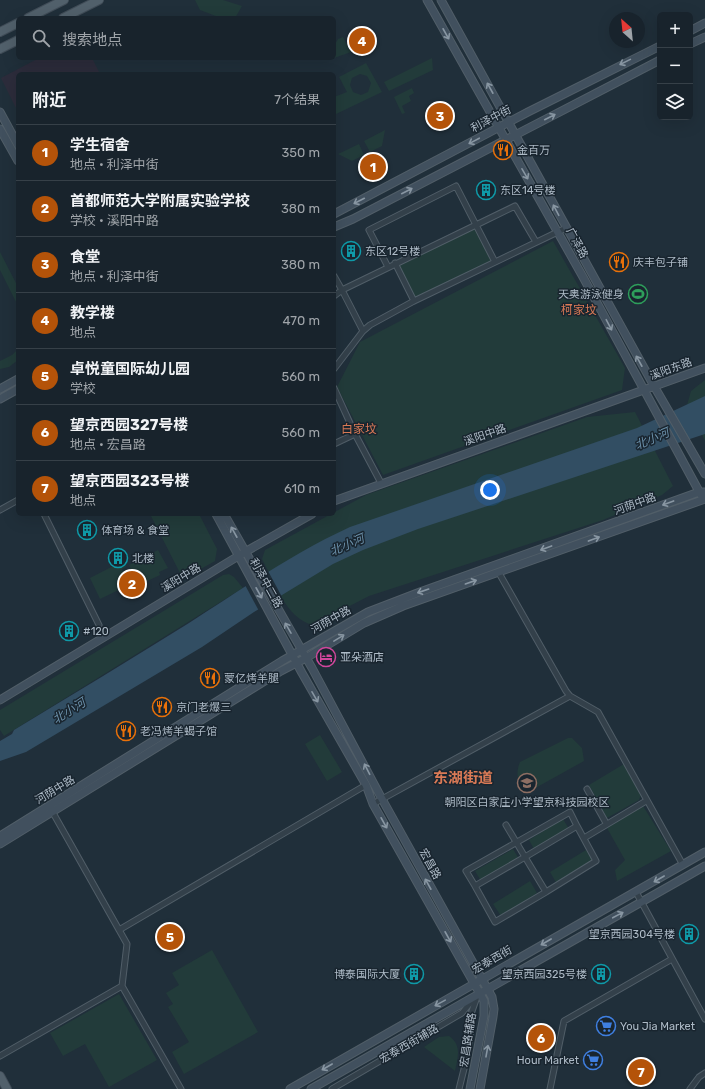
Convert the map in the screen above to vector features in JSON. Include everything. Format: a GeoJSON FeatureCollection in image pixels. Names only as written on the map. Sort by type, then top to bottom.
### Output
{"type":"FeatureCollection","features":[{"type":"Feature","properties":{"kind":"main road"},"geometry":{"type":"LineString","coordinates":[[32,16],[64,0]]}},
{"type":"Feature","properties":{"kind":"main road"},"geometry":{"type":"LineString","coordinates":[[67,16],[99,0]]}},
{"type":"Feature","properties":{"kind":"main road"},"geometry":{"type":"LineString","coordinates":[[0,32],[16,24]]}},
{"type":"Feature","properties":{"kind":"main road"},"geometry":{"type":"LineString","coordinates":[[0,49],[16,41]]}},
{"type":"Feature","properties":{"kind":"main road"},"geometry":{"type":"LineString","coordinates":[[0,1076],[7,1089]]}},
{"type":"Feature","properties":{"kind":"street","name":"广泽路"},"geometry":{"type":"LineString","coordinates":[[427,0],[558,232],[678,454],[702,492],[704,501]]}},
{"type":"Feature","properties":{"kind":"street","name":"广泽路"},"geometry":{"type":"LineString","coordinates":[[441,0],[566,228],[705,474]]}},
{"type":"Feature","properties":{"kind":"street"},"geometry":{"type":"LineString","coordinates":[[693,29],[705,23]]}},
{"type":"Feature","properties":{"kind":"street"},"geometry":{"type":"LineString","coordinates":[[693,43],[705,37]]}},
{"type":"Feature","properties":{"kind":"street","name":"利泽中街"},"geometry":{"type":"LineString","coordinates":[[336,213],[509,122],[657,48]]}},
{"type":"Feature","properties":{"kind":"street"},"geometry":{"type":"LineString","coordinates":[[336,226],[359,216],[657,62]]}},
{"type":"Feature","properties":{"kind":"street"},"geometry":{"type":"LineString","coordinates":[[0,112],[16,141]]}},
{"type":"Feature","properties":{"kind":"street"},"geometry":{"type":"LineString","coordinates":[[0,129],[16,157]]}},
{"type":"Feature","properties":{"kind":"street"},"geometry":{"type":"LineString","coordinates":[[388,267],[369,230],[456,186],[495,262]]}},
{"type":"Feature","properties":{"kind":"street"},"geometry":{"type":"LineString","coordinates":[[336,294],[395,263],[515,206],[536,242]]}},
{"type":"Feature","properties":{"kind":"street"},"geometry":{"type":"LineString","coordinates":[[336,366],[363,331],[370,325],[414,301],[566,228]]}},
{"type":"Feature","properties":{"kind":"street"},"geometry":{"type":"LineString","coordinates":[[395,263],[414,301]]}},
{"type":"Feature","properties":{"kind":"street"},"geometry":{"type":"LineString","coordinates":[[336,280],[363,331]]}},
{"type":"Feature","properties":{"kind":"street","name":"溪阳东路"},"geometry":{"type":"LineString","coordinates":[[644,390],[705,368]]}},
{"type":"Feature","properties":{"kind":"street"},"geometry":{"type":"LineString","coordinates":[[0,389],[16,380]]}},
{"type":"Feature","properties":{"kind":"street"},"geometry":{"type":"LineString","coordinates":[[0,399],[16,390]]}},
{"type":"Feature","properties":{"kind":"street","name":"溪阳中路"},"geometry":{"type":"LineString","coordinates":[[336,500],[644,390]]}},
{"type":"Feature","properties":{"kind":"street"},"geometry":{"type":"LineString","coordinates":[[336,392],[355,434],[381,483]]}},
{"type":"Feature","properties":{"kind":"street"},"geometry":{"type":"LineString","coordinates":[[336,443],[355,434]]}},
{"type":"Feature","properties":{"kind":"street","name":"河荫中路"},"geometry":{"type":"LineString","coordinates":[[0,836],[292,655],[353,620],[398,600],[702,492]]}},
{"type":"Feature","properties":{"kind":"street"},"geometry":{"type":"LineString","coordinates":[[0,510],[16,501]]}},
{"type":"Feature","properties":{"kind":"street","name":"河荫中路"},"geometry":{"type":"LineString","coordinates":[[0,844],[281,671],[306,658],[364,623],[424,598],[704,501]]}},
{"type":"Feature","properties":{"kind":"street"},"geometry":{"type":"LineString","coordinates":[[45,516],[98,625]]}},
{"type":"Feature","properties":{"kind":"street","name":"利泽中二路"},"geometry":{"type":"LineString","coordinates":[[217,516],[242,554]]}},
{"type":"Feature","properties":{"kind":"street","name":"利泽中二路"},"geometry":{"type":"LineString","coordinates":[[225,516],[242,554],[271,607],[296,663]]}},
{"type":"Feature","properties":{"kind":"street","name":"溪阳中路"},"geometry":{"type":"LineString","coordinates":[[0,700],[242,554],[308,516]]}},
{"type":"Feature","properties":{"kind":"street"},"geometry":{"type":"LineString","coordinates":[[498,573],[570,696],[598,712],[646,801],[683,865]]}},
{"type":"Feature","properties":{"kind":"street","name":"利泽中二路"},"geometry":{"type":"LineString","coordinates":[[271,607],[306,658]]}},
{"type":"Feature","properties":{"kind":"street","name":"宏昌路"},"geometry":{"type":"LineString","coordinates":[[306,658],[492,997],[494,1009],[480,1089]]}},
{"type":"Feature","properties":{"kind":"street","name":"宏昌路"},"geometry":{"type":"LineString","coordinates":[[296,663],[366,785],[373,804],[484,1000],[484,1016],[470,1089]]}},
{"type":"Feature","properties":{"kind":"street"},"geometry":{"type":"LineString","coordinates":[[373,804],[570,696]]}},
{"type":"Feature","properties":{"kind":"street"},"geometry":{"type":"LineString","coordinates":[[119,930],[366,785]]}},
{"type":"Feature","properties":{"kind":"street"},"geometry":{"type":"LineString","coordinates":[[587,789],[606,823]]}},
{"type":"Feature","properties":{"kind":"street"},"geometry":{"type":"LineString","coordinates":[[584,838],[606,823],[646,801]]}},
{"type":"Feature","properties":{"kind":"street"},"geometry":{"type":"LineString","coordinates":[[52,811],[127,944],[122,986],[181,1089]]}},
{"type":"Feature","properties":{"kind":"street"},"geometry":{"type":"LineString","coordinates":[[570,812],[584,838],[596,862],[495,922],[466,871],[570,812]]}},
{"type":"Feature","properties":{"kind":"street"},"geometry":{"type":"LineString","coordinates":[[506,825],[546,892]]}},
{"type":"Feature","properties":{"kind":"street"},"geometry":{"type":"LineString","coordinates":[[475,886],[577,826]]}},
{"type":"Feature","properties":{"kind":"street","name":"宏泰西街"},"geometry":{"type":"LineString","coordinates":[[290,1089],[705,852]]}},
{"type":"Feature","properties":{"kind":"street","name":"宏泰西街"},"geometry":{"type":"LineString","coordinates":[[310,1089],[486,988],[705,866]]}},
{"type":"Feature","properties":{"kind":"street"},"geometry":{"type":"LineString","coordinates":[[636,892],[705,1019]]}},
{"type":"Feature","properties":{"kind":"street"},"geometry":{"type":"LineString","coordinates":[[550,1089],[564,1021],[672,959]]}},
{"type":"Feature","properties":{"kind":"street"},"geometry":{"type":"LineString","coordinates":[[0,1056],[122,986]]}},
{"type":"Feature","properties":{"kind":"street","name":"宏泰西街辅路"},"geometry":{"type":"LineString","coordinates":[[332,1089],[462,1013],[479,992]]}},
{"type":"Feature","properties":{"kind":"street","name":"宏昌路辅路"},"geometry":{"type":"LineString","coordinates":[[459,1089],[467,1057],[471,1028],[471,1014],[479,992]]}},
{"type":"Feature","properties":{"kind":"street"},"geometry":{"type":"LineString","coordinates":[[690,1089],[699,1077],[705,1073]]}},
{"type":"Feature","properties":{"kind":"shaded area"},"geometry":{"type":"Polygon","coordinates":[[[35,60],[93,60],[99,72],[16,72],[16,108],[1,78],[35,60]]]}},
{"type":"Feature","properties":{"kind":"green space"},"geometry":{"type":"Polygon","coordinates":[[[195,0],[223,0],[242,6],[236,16],[216,16],[200,10],[195,0]]]}},
{"type":"Feature","properties":{"kind":"green space"},"geometry":{"type":"Polygon","coordinates":[[[343,37],[351,52],[336,57],[336,42],[338,39],[343,37]]]}},
{"type":"Feature","properties":{"kind":"green space"},"geometry":{"type":"Polygon","coordinates":[[[432,58],[433,70],[389,91],[384,82],[432,58]]]}},
{"type":"Feature","properties":{"kind":"green space"},"geometry":{"type":"Polygon","coordinates":[[[366,63],[382,92],[336,114],[336,96],[347,92],[339,77],[366,63]],[[360,74],[352,78],[350,85],[353,92],[361,95],[368,92],[371,83],[367,76],[360,74]]]}},
{"type":"Feature","properties":{"kind":"green space"},"geometry":{"type":"Polygon","coordinates":[[[412,88],[414,93],[409,96],[411,101],[402,106],[405,113],[402,114],[394,97],[412,88]]]}},
{"type":"Feature","properties":{"kind":"green space"},"geometry":{"type":"Polygon","coordinates":[[[385,130],[382,146],[370,152],[364,141],[385,130]]]}},
{"type":"Feature","properties":{"kind":"green space"},"geometry":{"type":"Polygon","coordinates":[[[359,144],[364,155],[352,161],[338,154],[359,144]]]}},
{"type":"Feature","properties":{"kind":"green space"},"geometry":{"type":"Polygon","coordinates":[[[475,226],[493,261],[414,299],[397,266],[475,226]]]}},
{"type":"Feature","properties":{"kind":"green space"},"geometry":{"type":"Polygon","coordinates":[[[553,241],[625,368],[622,390],[383,475],[337,387],[360,342],[553,241]]]}},
{"type":"Feature","properties":{"kind":"green space"},"geometry":{"type":"Polygon","coordinates":[[[0,252],[16,283],[16,302],[0,270],[0,252]]]}},
{"type":"Feature","properties":{"kind":"green space"},"geometry":{"type":"Polygon","coordinates":[[[16,351],[16,362],[9,367],[0,369],[0,361],[12,355],[16,351]]]}},
{"type":"Feature","properties":{"kind":"green space"},"geometry":{"type":"Polygon","coordinates":[[[705,380],[705,441],[687,405],[691,391],[705,380]]]}},
{"type":"Feature","properties":{"kind":"green space"},"geometry":{"type":"Polygon","coordinates":[[[635,412],[673,486],[662,495],[603,520],[369,596],[313,625],[295,615],[276,588],[262,559],[265,550],[327,516],[336,516],[336,511],[366,495],[587,417],[635,412]]]}},
{"type":"Feature","properties":{"kind":"green space"},"geometry":{"type":"Polygon","coordinates":[[[151,516],[200,516],[217,549],[215,561],[183,579],[151,516]]]}},
{"type":"Feature","properties":{"kind":"green space"},"geometry":{"type":"Polygon","coordinates":[[[158,550],[168,568],[159,572],[160,575],[135,587],[129,576],[133,574],[129,565],[158,550]]]}},
{"type":"Feature","properties":{"kind":"green space"},"geometry":{"type":"Polygon","coordinates":[[[123,561],[126,567],[122,569],[129,585],[100,599],[90,578],[123,561]]]}},
{"type":"Feature","properties":{"kind":"green space"},"geometry":{"type":"Polygon","coordinates":[[[229,574],[234,577],[243,588],[4,736],[0,730],[0,710],[223,575],[229,574]]]}},
{"type":"Feature","properties":{"kind":"green space"},"geometry":{"type":"Polygon","coordinates":[[[320,735],[342,772],[327,781],[305,744],[320,735]]]}},
{"type":"Feature","properties":{"kind":"green space"},"geometry":{"type":"Polygon","coordinates":[[[568,738],[572,738],[582,748],[584,761],[530,791],[522,786],[518,779],[518,766],[520,762],[568,738]]]}},
{"type":"Feature","properties":{"kind":"green space"},"geometry":{"type":"Polygon","coordinates":[[[624,764],[641,795],[639,800],[607,818],[589,785],[624,764]]]}},
{"type":"Feature","properties":{"kind":"green space"},"geometry":{"type":"Polygon","coordinates":[[[643,806],[671,851],[617,881],[615,870],[625,860],[607,828],[643,806]]]}},
{"type":"Feature","properties":{"kind":"green space"},"geometry":{"type":"Polygon","coordinates":[[[563,819],[569,829],[534,849],[529,840],[563,819]]]}},
{"type":"Feature","properties":{"kind":"green space"},"geometry":{"type":"Polygon","coordinates":[[[513,849],[519,859],[481,881],[475,871],[513,849]]]}},
{"type":"Feature","properties":{"kind":"green space"},"geometry":{"type":"Polygon","coordinates":[[[586,850],[594,861],[557,884],[550,872],[586,850]]]}},
{"type":"Feature","properties":{"kind":"green space"},"geometry":{"type":"Polygon","coordinates":[[[530,881],[537,893],[501,916],[493,904],[530,881]]]}},
{"type":"Feature","properties":{"kind":"green space"},"geometry":{"type":"Polygon","coordinates":[[[212,950],[258,1032],[184,1074],[172,1052],[189,1042],[168,1007],[173,1004],[166,993],[179,985],[172,973],[212,950]]]}},
{"type":"Feature","properties":{"kind":"green space"},"geometry":{"type":"Polygon","coordinates":[[[119,994],[157,1060],[109,1087],[85,1044],[63,1056],[50,1033],[119,994]]]}},
{"type":"Feature","properties":{"kind":"green space"},"geometry":{"type":"Polygon","coordinates":[[[449,1036],[456,1043],[458,1052],[455,1071],[424,1047],[439,1037],[449,1036]]]}},
{"type":"Feature","properties":{"kind":"water","name":"北小河"},"geometry":{"type":"Polygon","coordinates":[[[705,396],[705,434],[418,529],[363,550],[333,564],[254,612],[202,647],[26,752],[0,761],[0,741],[12,734],[14,730],[189,623],[268,572],[329,537],[350,527],[637,428],[705,396]]]}},
{"type":"Feature","properties":{"kind":"pier"},"geometry":{"type":"Polygon","coordinates":[[[267,569],[282,597],[259,611],[245,585],[267,569]]]}},
{"type":"Feature","properties":{"kind":"place","name":"教学楼"},"geometry":{"type":"Point","coordinates":[362,41]}},
{"type":"Feature","properties":{"kind":"place","name":"食堂"},"geometry":{"type":"Point","coordinates":[440,116]}},
{"type":"Feature","properties":{"kind":"place","name":"金百万"},"geometry":{"type":"Point","coordinates":[503,150]}},
{"type":"Feature","properties":{"kind":"place","name":"学生宿舍"},"geometry":{"type":"Point","coordinates":[373,167]}},
{"type":"Feature","properties":{"kind":"place","name":"东区14号楼"},"geometry":{"type":"Point","coordinates":[486,190]}},
{"type":"Feature","properties":{"kind":"place","name":"东区12号楼"},"geometry":{"type":"Point","coordinates":[351,251]}},
{"type":"Feature","properties":{"kind":"place","name":"庆丰包子铺"},"geometry":{"type":"Point","coordinates":[619,262]}},
{"type":"Feature","properties":{"kind":"place","name":"天奥游泳健身"},"geometry":{"type":"Point","coordinates":[638,294]}},
{"type":"Feature","properties":{"kind":"place","name":"体育场 & 食堂"},"geometry":{"type":"Point","coordinates":[87,530]}},
{"type":"Feature","properties":{"kind":"place","name":"北楼"},"geometry":{"type":"Point","coordinates":[118,558]}},
{"type":"Feature","properties":{"kind":"place","name":"首都师范大学附属实验学校"},"geometry":{"type":"Point","coordinates":[132,584]}},
{"type":"Feature","properties":{"kind":"place","name":"#120"},"geometry":{"type":"Point","coordinates":[69,631]}},
{"type":"Feature","properties":{"kind":"place","name":"亚朵酒店"},"geometry":{"type":"Point","coordinates":[326,657]}},
{"type":"Feature","properties":{"kind":"place","name":"蒙亿烤羊腿"},"geometry":{"type":"Point","coordinates":[210,678]}},
{"type":"Feature","properties":{"kind":"place","name":"京门老爆三"},"geometry":{"type":"Point","coordinates":[162,707]}},
{"type":"Feature","properties":{"kind":"place","name":"老冯烤羊蝎子馆"},"geometry":{"type":"Point","coordinates":[126,731]}},
{"type":"Feature","properties":{"kind":"place","name":"朝阳区白家庄小学望京科技园校区"},"geometry":{"type":"Point","coordinates":[527,783]}},
{"type":"Feature","properties":{"kind":"place","name":"望京西园304号楼"},"geometry":{"type":"Point","coordinates":[689,934]}},
{"type":"Feature","properties":{"kind":"place","name":"卓悦童国际幼儿园"},"geometry":{"type":"Point","coordinates":[170,937]}},
{"type":"Feature","properties":{"kind":"place","name":"博泰国际大厦"},"geometry":{"type":"Point","coordinates":[414,974]}},
{"type":"Feature","properties":{"kind":"place","name":"望京西园325号楼"},"geometry":{"type":"Point","coordinates":[601,974]}},
{"type":"Feature","properties":{"kind":"place","name":"You Jia Market"},"geometry":{"type":"Point","coordinates":[606,1026]}},
{"type":"Feature","properties":{"kind":"place","name":"望京西园327号楼"},"geometry":{"type":"Point","coordinates":[541,1038]}},
{"type":"Feature","properties":{"kind":"place","name":"Hour Market"},"geometry":{"type":"Point","coordinates":[593,1060]}},
{"type":"Feature","properties":{"kind":"place","name":"望京西园323号楼"},"geometry":{"type":"Point","coordinates":[641,1072]}},
{"type":"Feature","properties":{"kind":"district","name":"柯家坟"},"geometry":{"type":"Point","coordinates":[579,310]}},
{"type":"Feature","properties":{"kind":"district","name":"白家坟"},"geometry":{"type":"Point","coordinates":[359,429]}},
{"type":"Feature","properties":{"kind":"district","name":"东湖街道"},"geometry":{"type":"Point","coordinates":[463,778]}}]}
